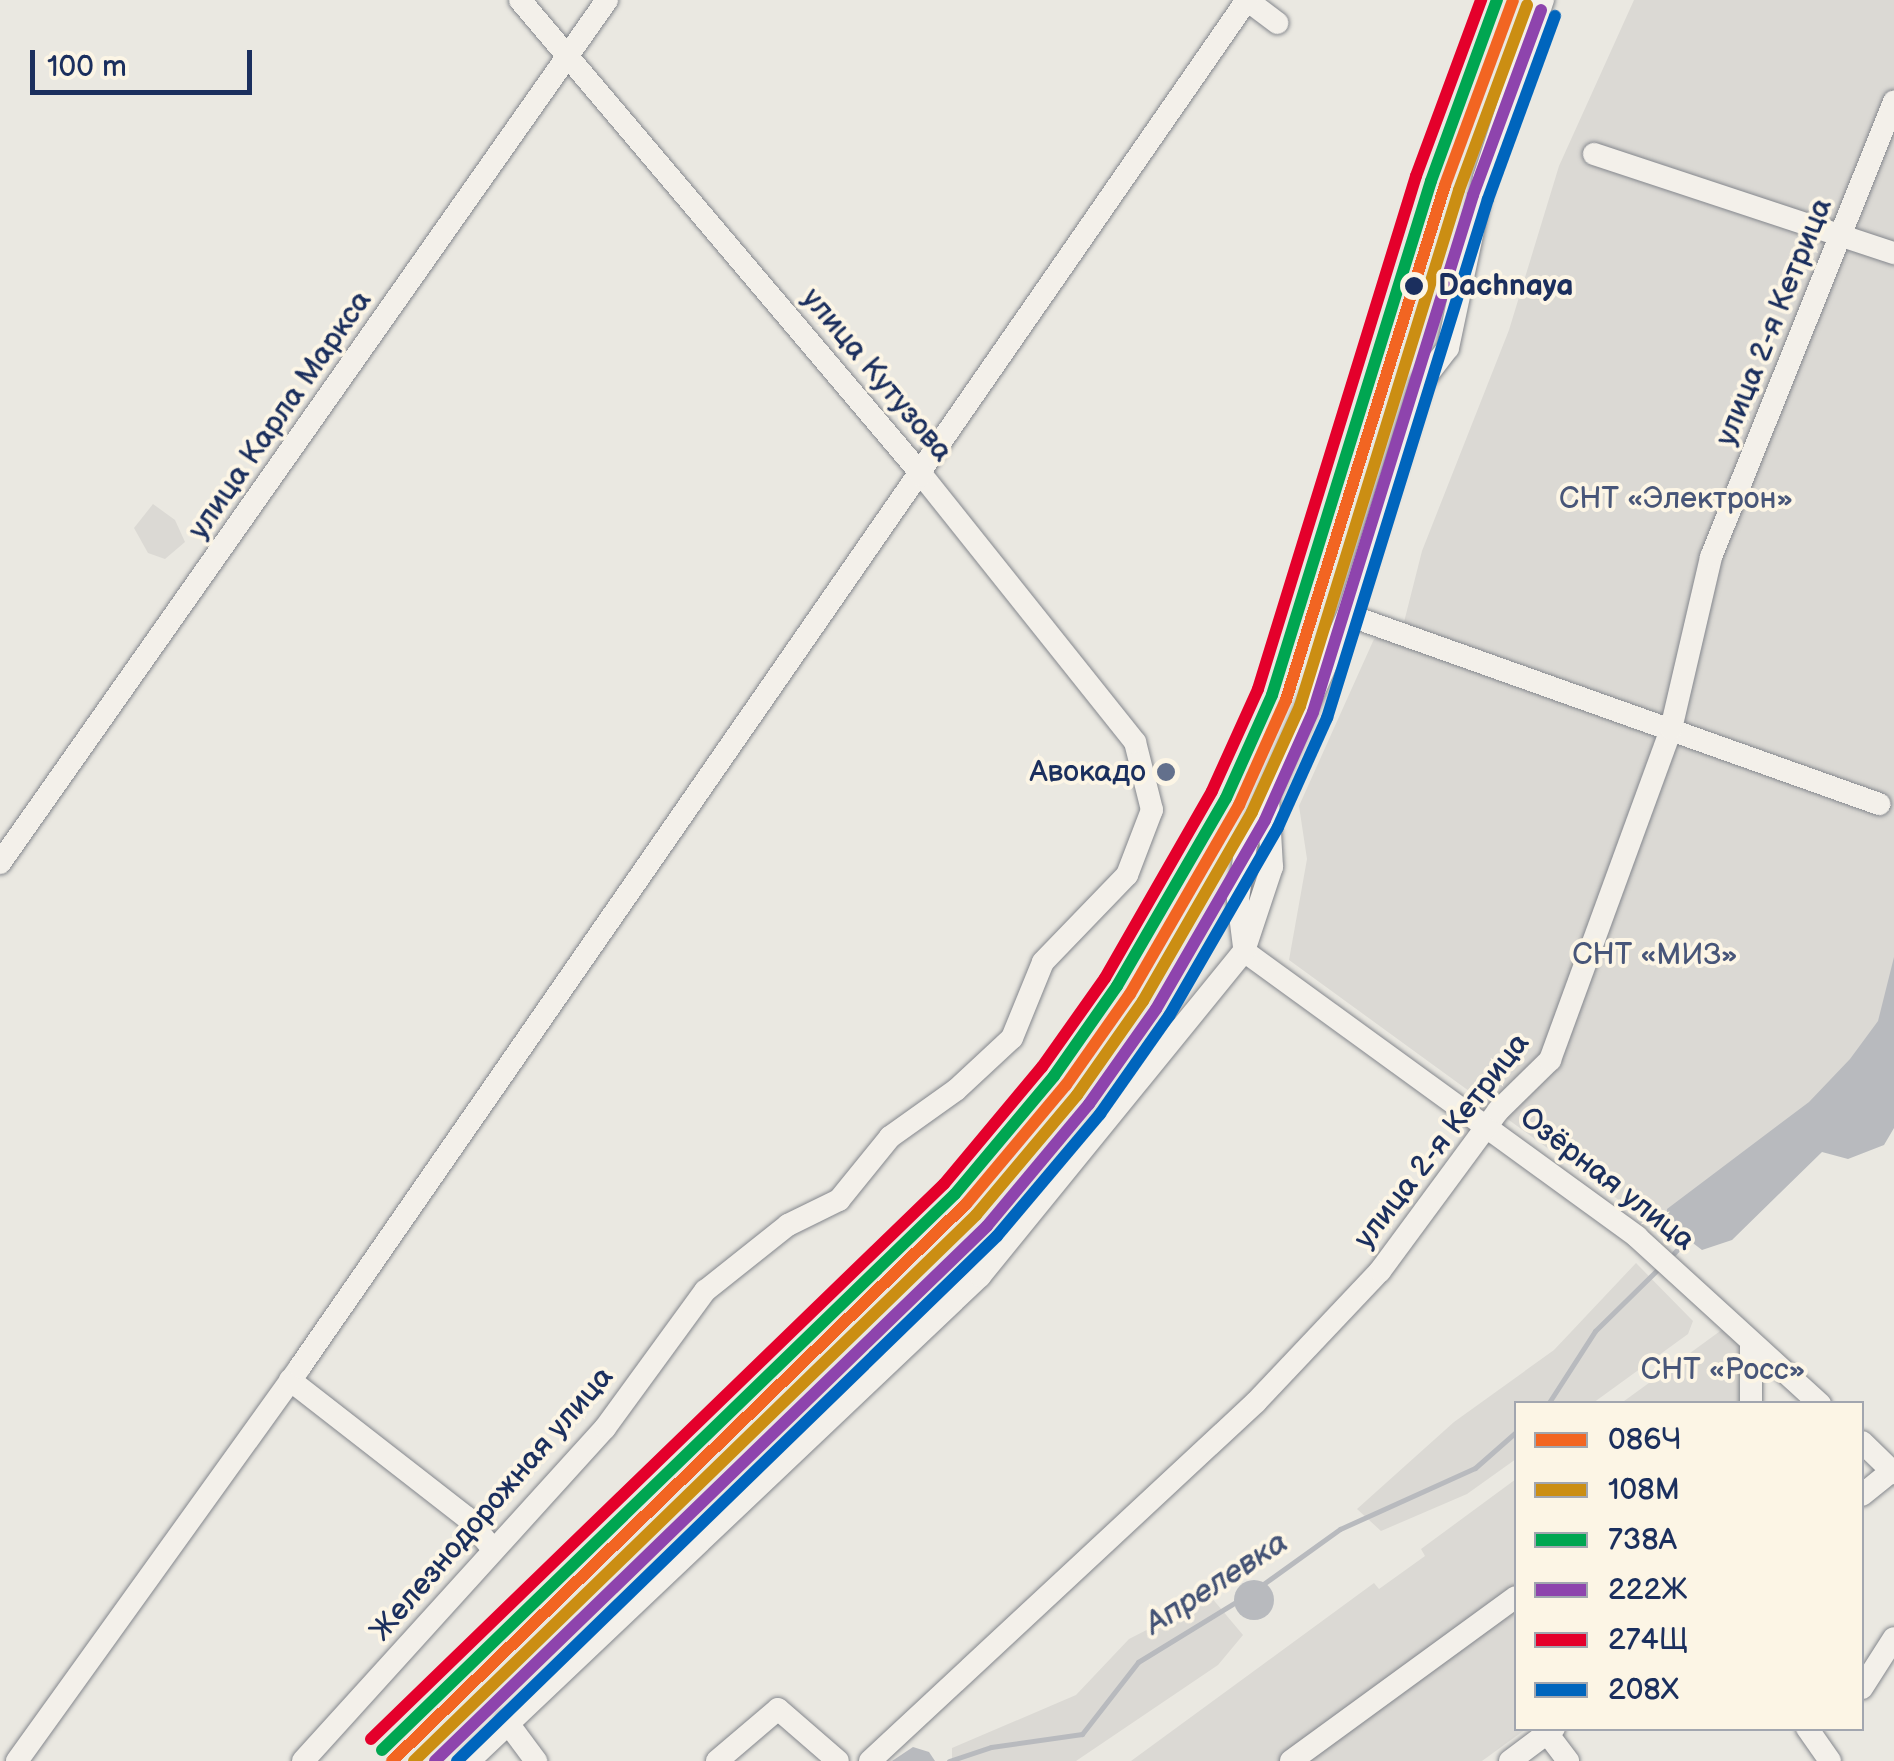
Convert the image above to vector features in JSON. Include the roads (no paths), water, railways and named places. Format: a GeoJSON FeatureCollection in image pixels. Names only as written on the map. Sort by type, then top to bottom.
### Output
{"type":"FeatureCollection","features":[{"type":"Feature","properties":{"kind":"street","name":"улица Кутузова"},"geometry":{"type":"LineString","coordinates":[[520,0],[922,475],[1135,742],[1152,810]]}},
{"type":"Feature","properties":{"kind":"street","name":"улица Карла Маркса"},"geometry":{"type":"LineString","coordinates":[[0,863],[607,0]]}},
{"type":"Feature","properties":{"kind":"street"},"geometry":{"type":"LineString","coordinates":[[17,1761],[290,1380],[922,475],[1247,0],[1277,23]]}},
{"type":"Feature","properties":{"kind":"street"},"geometry":{"type":"LineString","coordinates":[[468,1761],[980,1276],[1244,950],[1240,871],[1348,615],[1410,414],[1456,324],[1484,178],[1543,0]]}},
{"type":"Feature","properties":{"kind":"street","name":"улица 2-я Кетрица"},"geometry":{"type":"LineString","coordinates":[[870,1761],[1256,1402],[1380,1271],[1490,1124],[1550,1060],[1671,730],[1712,557],[1894,101]]}},
{"type":"Feature","properties":{"kind":"street"},"geometry":{"type":"LineString","coordinates":[[1594,154],[1894,253]]}},
{"type":"Feature","properties":{"kind":"street"},"geometry":{"type":"LineString","coordinates":[[1348,615],[1878,804]]}},
{"type":"Feature","properties":{"kind":"street","name":"Железнодорожная улица"},"geometry":{"type":"LineString","coordinates":[[303,1761],[492,1548],[605,1428],[705,1291],[788,1225],[839,1200],[890,1138],[956,1090],[1012,1038],[1043,962],[1127,875],[1152,810]]}},
{"type":"Feature","properties":{"kind":"street","name":"Озёрная улица"},"geometry":{"type":"LineString","coordinates":[[1244,950],[1490,1124],[1650,1249],[1751,1346],[1816,1401]]}},
{"type":"Feature","properties":{"kind":"street"},"geometry":{"type":"LineString","coordinates":[[1750,1401],[1751,1346]]}},
{"type":"Feature","properties":{"kind":"street"},"geometry":{"type":"LineString","coordinates":[[290,1380],[466,1517],[492,1548]]}},
{"type":"Feature","properties":{"kind":"street"},"geometry":{"type":"LineString","coordinates":[[1864,1444],[1893,1472],[1864,1494]]}},
{"type":"Feature","properties":{"kind":"street"},"geometry":{"type":"LineString","coordinates":[[1291,1761],[1514,1599]]}},
{"type":"Feature","properties":{"kind":"street"},"geometry":{"type":"LineString","coordinates":[[1864,1685],[1894,1638]]}},
{"type":"Feature","properties":{"kind":"street"},"geometry":{"type":"LineString","coordinates":[[716,1761],[778,1708],[838,1761]]}},
{"type":"Feature","properties":{"kind":"street"},"geometry":{"type":"LineString","coordinates":[[507,1722],[536,1761]]}},
{"type":"Feature","properties":{"kind":"street"},"geometry":{"type":"LineString","coordinates":[[1510,1761],[1550,1731],[1568,1761]]}},
{"type":"Feature","properties":{"kind":"street"},"geometry":{"type":"LineString","coordinates":[[1808,1731],[1821,1757]]}},
{"type":"Feature","properties":{"kind":"street"},"geometry":{"type":"LineString","coordinates":[[1821,1757],[1834,1731]]}},
{"type":"Feature","properties":{"kind":"waterway"},"geometry":{"type":"LineString","coordinates":[[1674,1253],[1687,1239]]}},
{"type":"Feature","properties":{"kind":"waterway","name":"Апрелевка"},"geometry":{"type":"LineString","coordinates":[[1550,1401],[1595,1331],[1657,1270]]}},
{"type":"Feature","properties":{"kind":"waterway","name":"Апрелевка"},"geometry":{"type":"LineString","coordinates":[[1262,1585],[1340,1529],[1475,1468],[1514,1434]]}},
{"type":"Feature","properties":{"kind":"waterway","name":"Апрелевка"},"geometry":{"type":"LineString","coordinates":[[949,1761],[991,1747],[1082,1734],[1138,1662],[1236,1602]]}},
{"type":"Feature","properties":{"kind":"place","name":"Dachnaya"},"geometry":{"type":"Point","coordinates":[1414,286]}},
{"type":"Feature","properties":{"kind":"place","name":"Авокадо"},"geometry":{"type":"Point","coordinates":[1166,772]}},
{"type":"Feature","properties":{"kind":"park label","name":"СНТ «Электрон»"},"geometry":{"type":"Point","coordinates":[1676,499]}},
{"type":"Feature","properties":{"kind":"park label","name":"СНТ «МИЗ»"},"geometry":{"type":"Point","coordinates":[1655,955]}},
{"type":"Feature","properties":{"kind":"park label","name":"СНТ «Росс»"},"geometry":{"type":"Point","coordinates":[1723,1370]}}]}
